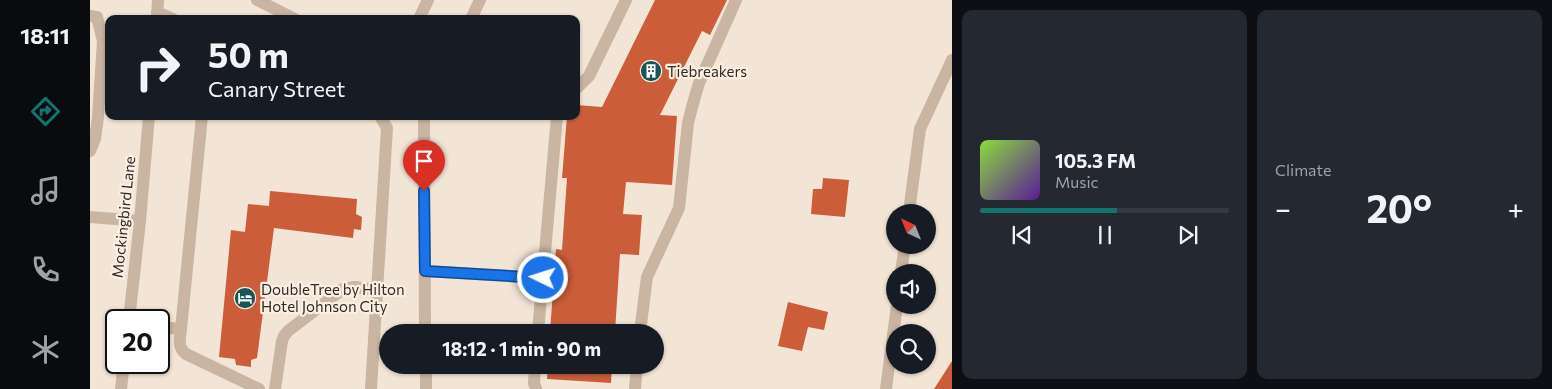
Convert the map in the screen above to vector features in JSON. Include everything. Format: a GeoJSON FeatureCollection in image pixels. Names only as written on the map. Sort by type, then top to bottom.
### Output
{"type":"FeatureCollection","features":[{"type":"Feature","properties":{"kind":"street"},"geometry":{"type":"LineString","coordinates":[[257,0],[288,15]]}},
{"type":"Feature","properties":{"kind":"street"},"geometry":{"type":"LineString","coordinates":[[421,15],[428,0]]}},
{"type":"Feature","properties":{"kind":"street"},"geometry":{"type":"LineString","coordinates":[[472,15],[480,0]]}},
{"type":"Feature","properties":{"kind":"street"},"geometry":{"type":"LineString","coordinates":[[580,85],[589,76],[626,0]]}},
{"type":"Feature","properties":{"kind":"street"},"geometry":{"type":"LineString","coordinates":[[641,324],[647,278],[679,208],[688,123],[692,106],[699,83],[736,0]]}},
{"type":"Feature","properties":{"kind":"street"},"geometry":{"type":"LineString","coordinates":[[90,16],[98,17],[103,41],[95,139],[90,151]]}},
{"type":"Feature","properties":{"kind":"street"},"geometry":{"type":"LineString","coordinates":[[910,204],[920,129],[952,60]]}},
{"type":"Feature","properties":{"kind":"street","name":"Mockingbird Lane"},"geometry":{"type":"LineString","coordinates":[[129,309],[140,222],[149,120]]}},
{"type":"Feature","properties":{"kind":"street"},"geometry":{"type":"LineString","coordinates":[[202,120],[180,345],[183,352],[259,389]]}},
{"type":"Feature","properties":{"kind":"street"},"geometry":{"type":"LineString","coordinates":[[371,389],[387,128],[382,120]]}},
{"type":"Feature","properties":{"kind":"street"},"geometry":{"type":"LineString","coordinates":[[424,120],[426,324]]}},
{"type":"Feature","properties":{"kind":"street"},"geometry":{"type":"LineString","coordinates":[[539,324],[557,120]]}},
{"type":"Feature","properties":{"kind":"street"},"geometry":{"type":"LineString","coordinates":[[90,217],[140,222]]}},
{"type":"Feature","properties":{"kind":"street"},"geometry":{"type":"LineString","coordinates":[[425,271],[543,278]]}},
{"type":"Feature","properties":{"kind":"street"},"geometry":{"type":"LineString","coordinates":[[275,389],[282,341],[288,331],[343,289],[355,287],[377,290]]}},
{"type":"Feature","properties":{"kind":"street"},"geometry":{"type":"LineString","coordinates":[[886,389],[896,314]]}},
{"type":"Feature","properties":{"kind":"street"},"geometry":{"type":"LineString","coordinates":[[170,328],[181,330]]}},
{"type":"Feature","properties":{"kind":"street"},"geometry":{"type":"LineString","coordinates":[[121,389],[123,374]]}},
{"type":"Feature","properties":{"kind":"street"},"geometry":{"type":"LineString","coordinates":[[426,374],[426,389]]}},
{"type":"Feature","properties":{"kind":"street"},"geometry":{"type":"LineString","coordinates":[[534,374],[536,389]]}},
{"type":"Feature","properties":{"kind":"street"},"geometry":{"type":"LineString","coordinates":[[635,389],[636,374]]}},
{"type":"Feature","properties":{"kind":"building"},"geometry":{"type":"Polygon","coordinates":[[[655,0],[727,0],[710,35],[702,31],[660,115],[677,116],[672,185],[626,182],[623,214],[642,215],[639,255],[620,254],[616,324],[551,324],[556,249],[562,250],[567,178],[562,178],[567,120],[580,120],[580,105],[602,107],[655,0]]]}},
{"type":"Feature","properties":{"kind":"building"},"geometry":{"type":"Polygon","coordinates":[[[823,178],[849,180],[845,217],[811,214],[813,189],[822,189],[823,178]]]}},
{"type":"Feature","properties":{"kind":"building","name":"DoubleTree by Hilton Hotel Johnson City"},"geometry":{"type":"Polygon","coordinates":[[[270,191],[357,199],[356,214],[362,217],[361,230],[354,229],[353,238],[274,228],[257,358],[251,360],[251,367],[236,365],[235,359],[219,357],[231,230],[245,232],[248,204],[269,206],[270,191]]]}},
{"type":"Feature","properties":{"kind":"building"},"geometry":{"type":"Polygon","coordinates":[[[788,302],[828,312],[824,330],[808,327],[802,351],[778,346],[788,302]]]}},
{"type":"Feature","properties":{"kind":"building"},"geometry":{"type":"Polygon","coordinates":[[[952,361],[952,389],[934,389],[952,361]]]}},
{"type":"Feature","properties":{"kind":"building"},"geometry":{"type":"Polygon","coordinates":[[[547,374],[612,374],[611,383],[547,379],[547,374]]]}},
{"type":"Feature","properties":{"kind":"place","name":"Tiebreakers"},"geometry":{"type":"Point","coordinates":[651,71]}},
{"type":"Feature","properties":{"kind":"place","name":"DoubleTree by Hilton Hotel Johnson City"},"geometry":{"type":"Point","coordinates":[245,298]}},
{"type":"Feature","properties":{"kind":"route"},"geometry":{"type":"LineString","coordinates":[[424,191],[425,271],[543,278]]}}]}
